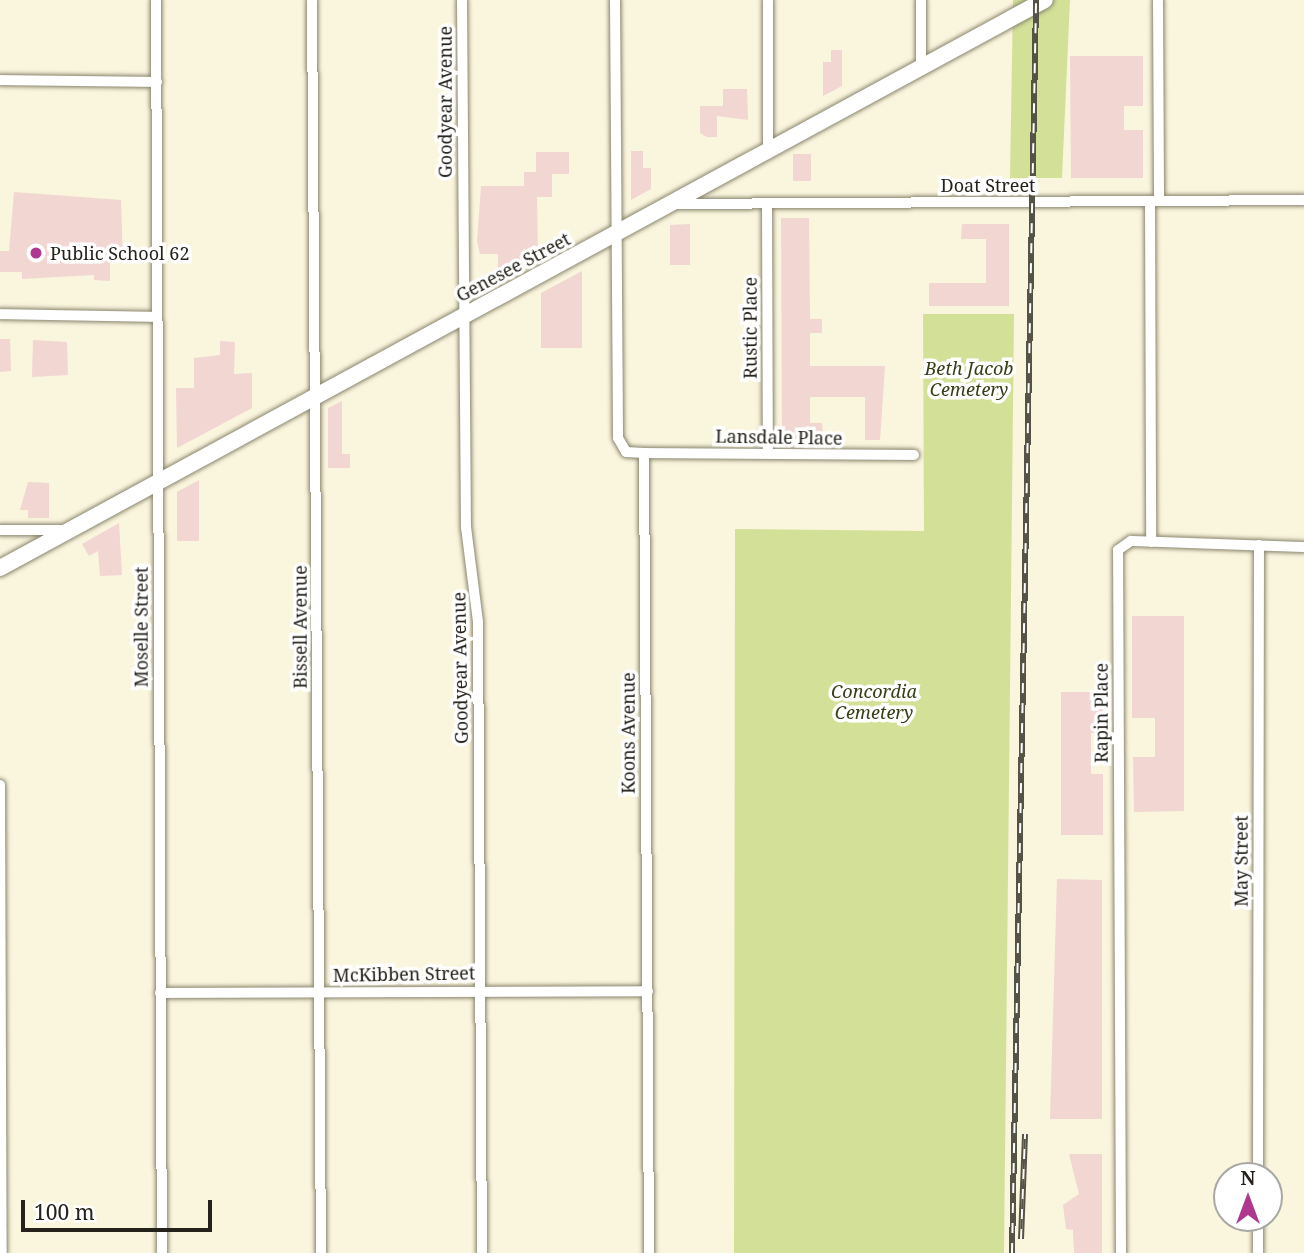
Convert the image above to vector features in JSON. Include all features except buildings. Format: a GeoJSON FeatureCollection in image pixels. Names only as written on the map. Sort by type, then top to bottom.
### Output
{"type":"FeatureCollection","features":[{"type":"Feature","properties":{"kind":"main road","name":"Genesee Street"},"geometry":{"type":"LineString","coordinates":[[0,568],[1045,0]]}},
{"type":"Feature","properties":{"kind":"street","name":"Moselle Street"},"geometry":{"type":"LineString","coordinates":[[156,0],[162,1253]]}},
{"type":"Feature","properties":{"kind":"street","name":"Bissell Avenue"},"geometry":{"type":"LineString","coordinates":[[312,0],[317,396],[321,1253]]}},
{"type":"Feature","properties":{"kind":"street","name":"Goodyear Avenue"},"geometry":{"type":"LineString","coordinates":[[461,0],[466,531],[478,622],[482,1253]]}},
{"type":"Feature","properties":{"kind":"street"},"geometry":{"type":"LineString","coordinates":[[615,0],[618,438],[626,452],[644,453]]}},
{"type":"Feature","properties":{"kind":"street"},"geometry":{"type":"LineString","coordinates":[[768,0],[768,152]]}},
{"type":"Feature","properties":{"kind":"street"},"geometry":{"type":"LineString","coordinates":[[920,68],[921,0]]}},
{"type":"Feature","properties":{"kind":"street"},"geometry":{"type":"LineString","coordinates":[[1158,0],[1151,542],[1304,547]]}},
{"type":"Feature","properties":{"kind":"street"},"geometry":{"type":"LineString","coordinates":[[0,80],[157,82]]}},
{"type":"Feature","properties":{"kind":"street","name":"Doat Street"},"geometry":{"type":"LineString","coordinates":[[671,204],[1304,200]]}},
{"type":"Feature","properties":{"kind":"street","name":"Rustic Place"},"geometry":{"type":"LineString","coordinates":[[767,203],[768,452]]}},
{"type":"Feature","properties":{"kind":"street"},"geometry":{"type":"LineString","coordinates":[[0,314],[157,317]]}},
{"type":"Feature","properties":{"kind":"street","name":"Lansdale Place"},"geometry":{"type":"LineString","coordinates":[[644,453],[914,455]]}},
{"type":"Feature","properties":{"kind":"street","name":"Koons Avenue"},"geometry":{"type":"LineString","coordinates":[[644,453],[649,1253]]}},
{"type":"Feature","properties":{"kind":"street"},"geometry":{"type":"LineString","coordinates":[[0,530],[70,530]]}},
{"type":"Feature","properties":{"kind":"street","name":"Rapin Place"},"geometry":{"type":"LineString","coordinates":[[1121,1253],[1117,556],[1126,542],[1151,542]]}},
{"type":"Feature","properties":{"kind":"street","name":"May Street"},"geometry":{"type":"LineString","coordinates":[[1258,1162],[1259,545]]}},
{"type":"Feature","properties":{"kind":"street"},"geometry":{"type":"LineString","coordinates":[[0,785],[2,1253]]}},
{"type":"Feature","properties":{"kind":"street","name":"McKibben Street"},"geometry":{"type":"LineString","coordinates":[[160,993],[648,990]]}},
{"type":"Feature","properties":{"kind":"street"},"geometry":{"type":"LineString","coordinates":[[1258,1232],[1258,1253]]}},
{"type":"Feature","properties":{"kind":"green space"},"geometry":{"type":"Polygon","coordinates":[[[1013,0],[1070,0],[1062,178],[1010,178],[1013,0]]]}},
{"type":"Feature","properties":{"kind":"green space","name":"Concordia Cemetery"},"geometry":{"type":"Polygon","coordinates":[[[923,314],[1014,314],[1004,1253],[734,1253],[735,529],[924,531],[923,314]]]}},
{"type":"Feature","properties":{"kind":"railway"},"geometry":{"type":"LineString","coordinates":[[1012,1253],[1036,0]]}},
{"type":"Feature","properties":{"kind":"railway"},"geometry":{"type":"LineString","coordinates":[[1021,1239],[1025,1134]]}},
{"type":"Feature","properties":{"kind":"place","name":"Public School 62"},"geometry":{"type":"Point","coordinates":[36,253]}},
{"type":"Feature","properties":{"kind":"park label","name":"Beth Jacob Cemetery"},"geometry":{"type":"Point","coordinates":[969,379]}}]}
